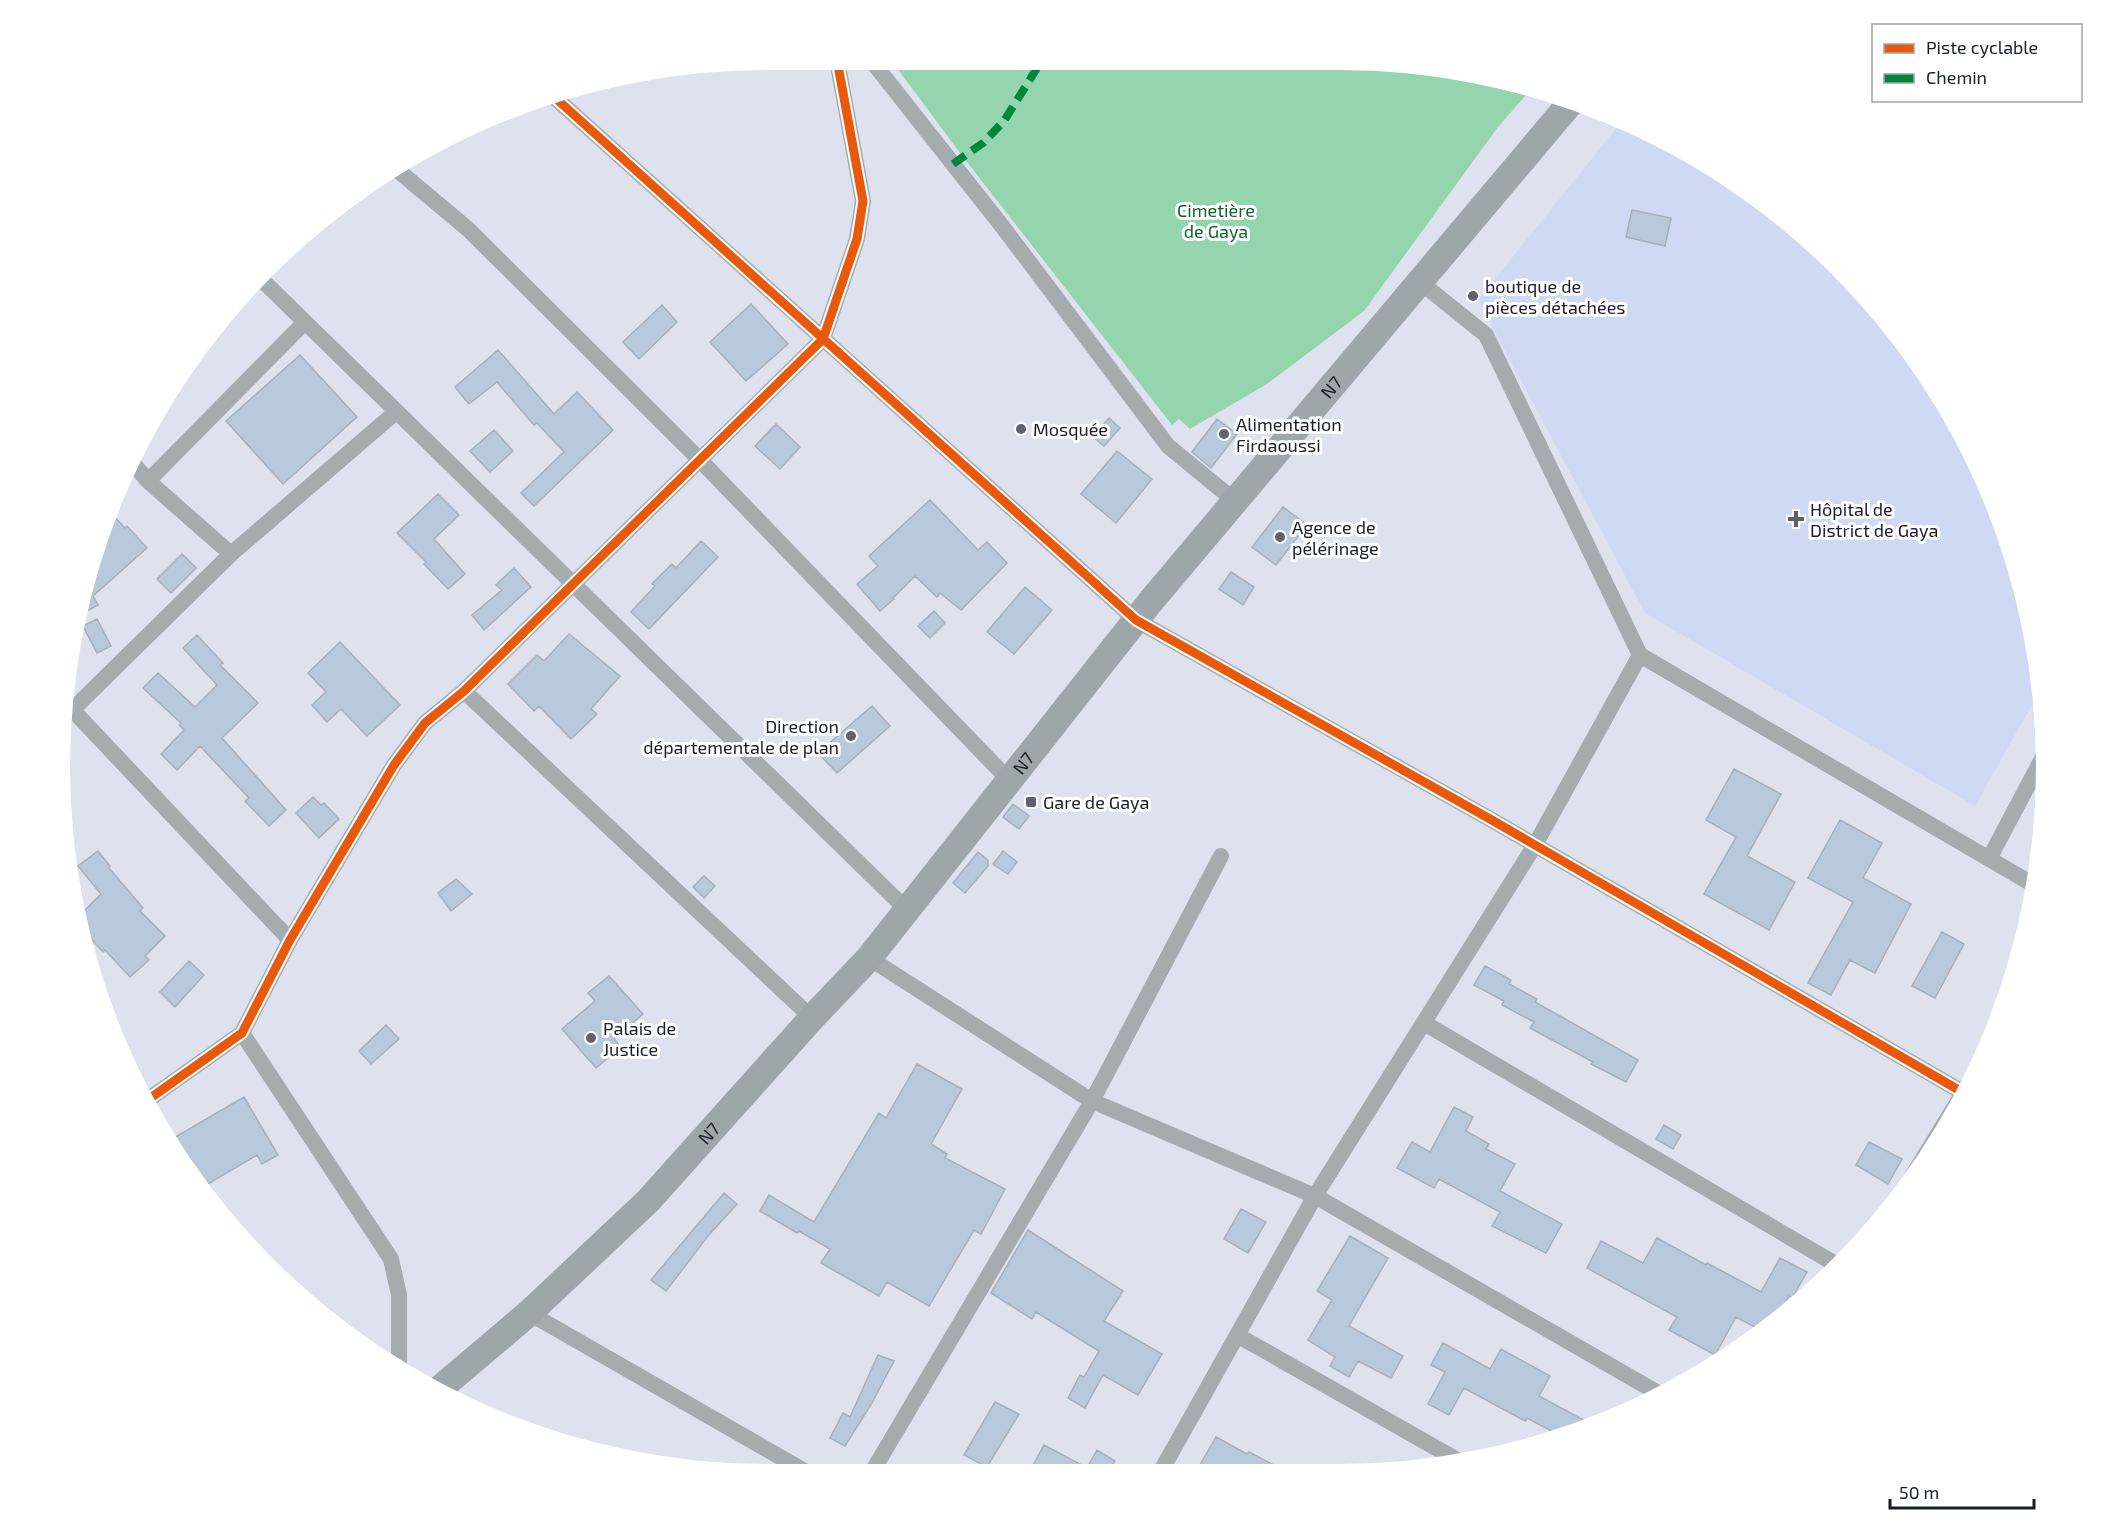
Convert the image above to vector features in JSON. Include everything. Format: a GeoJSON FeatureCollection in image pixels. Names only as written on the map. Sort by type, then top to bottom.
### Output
{"type":"FeatureCollection","features":[{"type":"Feature","properties":{"kind":"main road","name":"N7"},"geometry":{"type":"LineString","coordinates":[[444,1385],[529,1313],[648,1201],[869,958],[1136,620],[1566,108]]}},
{"type":"Feature","properties":{"kind":"street"},"geometry":{"type":"LineString","coordinates":[[153,1096],[242,1033],[290,940],[394,765],[424,723],[464,691],[823,339],[856,239],[863,201],[839,70]]}},
{"type":"Feature","properties":{"kind":"street"},"geometry":{"type":"LineString","coordinates":[[879,70],[1002,226],[1168,446],[1235,501]]}},
{"type":"Feature","properties":{"kind":"street"},"geometry":{"type":"LineString","coordinates":[[560,102],[1136,620],[1958,1086]]}},
{"type":"Feature","properties":{"kind":"street"},"geometry":{"type":"LineString","coordinates":[[402,174],[469,230],[700,460],[1009,780]]}},
{"type":"Feature","properties":{"kind":"street"},"geometry":{"type":"LineString","coordinates":[[1420,282],[1486,335],[1640,655],[2026,880]]}},
{"type":"Feature","properties":{"kind":"street"},"geometry":{"type":"LineString","coordinates":[[266,284],[907,910]]}},
{"type":"Feature","properties":{"kind":"street"},"geometry":{"type":"LineString","coordinates":[[148,481],[304,323]]}},
{"type":"Feature","properties":{"kind":"street"},"geometry":{"type":"LineString","coordinates":[[74,705],[231,554],[396,412]]}},
{"type":"Feature","properties":{"kind":"street"},"geometry":{"type":"LineString","coordinates":[[138,469],[148,481],[231,554]]}},
{"type":"Feature","properties":{"kind":"street"},"geometry":{"type":"LineString","coordinates":[[1165,1464],[1315,1196],[1535,845],[1640,655]]}},
{"type":"Feature","properties":{"kind":"street"},"geometry":{"type":"LineString","coordinates":[[464,691],[812,1018]]}},
{"type":"Feature","properties":{"kind":"street"},"geometry":{"type":"LineString","coordinates":[[73,713],[290,940]]}},
{"type":"Feature","properties":{"kind":"street"},"geometry":{"type":"LineString","coordinates":[[1989,859],[2036,770]]}},
{"type":"Feature","properties":{"kind":"street"},"geometry":{"type":"LineString","coordinates":[[877,1464],[1092,1101],[1221,856]]}},
{"type":"Feature","properties":{"kind":"street"},"geometry":{"type":"LineString","coordinates":[[869,958],[1092,1101],[1315,1196],[1653,1390]]}},
{"type":"Feature","properties":{"kind":"street"},"geometry":{"type":"LineString","coordinates":[[1424,1023],[1830,1261]]}},
{"type":"Feature","properties":{"kind":"street"},"geometry":{"type":"LineString","coordinates":[[242,1033],[391,1259],[399,1295],[399,1359]]}},
{"type":"Feature","properties":{"kind":"street"},"geometry":{"type":"LineString","coordinates":[[529,1313],[791,1464]]}},
{"type":"Feature","properties":{"kind":"street"},"geometry":{"type":"LineString","coordinates":[[1237,1335],[1450,1455]]}},
{"type":"Feature","properties":{"kind":"shaded area","name":"Hôpital de District de Gaya"},"geometry":{"type":"Polygon","coordinates":[[[1616,129],[1647,142],[1726,188],[1798,243],[1831,275],[1863,308],[1891,343],[1918,380],[1942,419],[1964,459],[1982,501],[1999,543],[2012,587],[2030,677],[2032,704],[1975,806],[1645,613],[1478,300],[1616,129]]]}},
{"type":"Feature","properties":{"kind":"green space","name":"Cimetière de Gaya"},"geometry":{"type":"Polygon","coordinates":[[[898,70],[1338,70],[1429,76],[1525,96],[1498,127],[1364,311],[1267,384],[1190,429],[1179,419],[1172,425],[963,157],[898,70]]]}},
{"type":"Feature","properties":{"kind":"building"},"geometry":{"type":"Polygon","coordinates":[[[1632,210],[1671,218],[1665,246],[1626,237],[1632,210]]]}},
{"type":"Feature","properties":{"kind":"building"},"geometry":{"type":"Polygon","coordinates":[[[751,304],[788,344],[746,381],[710,342],[751,304]]]}},
{"type":"Feature","properties":{"kind":"building"},"geometry":{"type":"Polygon","coordinates":[[[662,305],[677,322],[639,359],[623,342],[662,305]]]}},
{"type":"Feature","properties":{"kind":"building"},"geometry":{"type":"Polygon","coordinates":[[[498,350],[554,414],[577,392],[613,430],[534,506],[521,493],[564,452],[537,423],[534,425],[497,382],[469,404],[455,387],[498,350]]]}},
{"type":"Feature","properties":{"kind":"building"},"geometry":{"type":"Polygon","coordinates":[[[300,355],[357,417],[283,484],[226,421],[300,355]]]}},
{"type":"Feature","properties":{"kind":"building"},"geometry":{"type":"Polygon","coordinates":[[[1109,418],[1120,428],[1104,446],[1093,437],[1109,418]]]}},
{"type":"Feature","properties":{"kind":"building"},"geometry":{"type":"Polygon","coordinates":[[[1217,419],[1237,434],[1211,468],[1192,452],[1217,419]]]}},
{"type":"Feature","properties":{"kind":"building"},"geometry":{"type":"Polygon","coordinates":[[[776,424],[800,447],[780,469],[755,446],[776,424]]]}},
{"type":"Feature","properties":{"kind":"building"},"geometry":{"type":"Polygon","coordinates":[[[494,430],[513,451],[490,472],[470,451],[494,430]]]}},
{"type":"Feature","properties":{"kind":"building"},"geometry":{"type":"Polygon","coordinates":[[[1117,451],[1152,479],[1116,523],[1081,494],[1117,451]]]}},
{"type":"Feature","properties":{"kind":"building"},"geometry":{"type":"Polygon","coordinates":[[[438,494],[459,515],[434,539],[465,574],[448,589],[424,564],[426,562],[397,533],[438,494]]]}},
{"type":"Feature","properties":{"kind":"building"},"geometry":{"type":"Polygon","coordinates":[[[930,500],[978,550],[987,542],[1007,563],[961,610],[940,593],[937,597],[915,576],[880,611],[857,584],[878,566],[869,556],[930,500]]]}},
{"type":"Feature","properties":{"kind":"building"},"geometry":{"type":"Polygon","coordinates":[[[1283,507],[1307,525],[1276,565],[1252,547],[1283,507]]]}},
{"type":"Feature","properties":{"kind":"building"},"geometry":{"type":"Polygon","coordinates":[[[117,519],[125,528],[127,526],[147,548],[93,596],[98,605],[89,610],[107,543],[117,519]]]}},
{"type":"Feature","properties":{"kind":"building"},"geometry":{"type":"Polygon","coordinates":[[[701,541],[718,557],[649,629],[631,612],[655,586],[652,584],[672,564],[676,568],[701,541]]]}},
{"type":"Feature","properties":{"kind":"building"},"geometry":{"type":"Polygon","coordinates":[[[182,554],[196,568],[171,593],[157,579],[182,554]]]}},
{"type":"Feature","properties":{"kind":"building"},"geometry":{"type":"Polygon","coordinates":[[[514,568],[531,587],[484,630],[472,615],[502,590],[496,585],[514,568]]]}},
{"type":"Feature","properties":{"kind":"building"},"geometry":{"type":"Polygon","coordinates":[[[1231,572],[1254,587],[1243,605],[1219,589],[1231,572]]]}},
{"type":"Feature","properties":{"kind":"building"},"geometry":{"type":"Polygon","coordinates":[[[1025,587],[1052,610],[1014,654],[987,632],[1025,587]]]}},
{"type":"Feature","properties":{"kind":"building"},"geometry":{"type":"Polygon","coordinates":[[[934,611],[945,623],[930,638],[918,626],[934,611]]]}},
{"type":"Feature","properties":{"kind":"building"},"geometry":{"type":"Polygon","coordinates":[[[97,619],[111,646],[97,653],[85,629],[86,625],[97,619]]]}},
{"type":"Feature","properties":{"kind":"building"},"geometry":{"type":"Polygon","coordinates":[[[569,634],[620,676],[591,709],[597,714],[571,739],[539,706],[534,711],[508,684],[537,655],[544,661],[569,634]]]}},
{"type":"Feature","properties":{"kind":"building"},"geometry":{"type":"Polygon","coordinates":[[[197,635],[223,663],[220,665],[258,703],[222,738],[286,810],[269,826],[245,801],[249,798],[200,746],[177,770],[161,754],[184,730],[179,725],[181,723],[143,688],[158,673],[195,707],[217,685],[183,648],[197,635]]]}},
{"type":"Feature","properties":{"kind":"building"},"geometry":{"type":"Polygon","coordinates":[[[340,642],[400,705],[367,736],[341,709],[327,722],[312,705],[326,692],[308,673],[340,642]]]}},
{"type":"Feature","properties":{"kind":"building"},"geometry":{"type":"Polygon","coordinates":[[[872,706],[890,726],[837,773],[818,753],[872,706]]]}},
{"type":"Feature","properties":{"kind":"building"},"geometry":{"type":"Polygon","coordinates":[[[1734,769],[1781,794],[1747,856],[1795,882],[1769,930],[1704,894],[1736,837],[1706,820],[1734,769]]]}},
{"type":"Feature","properties":{"kind":"building"},"geometry":{"type":"Polygon","coordinates":[[[313,797],[321,805],[324,803],[339,819],[319,838],[296,813],[313,797]]]}},
{"type":"Feature","properties":{"kind":"building"},"geometry":{"type":"Polygon","coordinates":[[[1013,804],[1029,816],[1019,829],[1003,817],[1013,804]]]}},
{"type":"Feature","properties":{"kind":"building"},"geometry":{"type":"Polygon","coordinates":[[[1840,820],[1882,843],[1863,878],[1911,904],[1875,973],[1850,960],[1831,995],[1808,983],[1853,902],[1808,878],[1840,820]]]}},
{"type":"Feature","properties":{"kind":"building"},"geometry":{"type":"Polygon","coordinates":[[[98,851],[110,866],[109,868],[143,908],[140,911],[165,936],[145,956],[149,960],[130,977],[105,950],[103,952],[92,940],[85,910],[101,894],[78,866],[98,851]]]}},
{"type":"Feature","properties":{"kind":"building"},"geometry":{"type":"Polygon","coordinates":[[[1003,851],[1017,862],[1008,874],[993,864],[1003,851]]]}},
{"type":"Feature","properties":{"kind":"building"},"geometry":{"type":"Polygon","coordinates":[[[978,852],[988,860],[988,866],[965,893],[953,883],[978,852]]]}},
{"type":"Feature","properties":{"kind":"building"},"geometry":{"type":"Polygon","coordinates":[[[704,876],[715,886],[704,898],[693,887],[704,876]]]}},
{"type":"Feature","properties":{"kind":"building"},"geometry":{"type":"Polygon","coordinates":[[[456,879],[472,894],[451,911],[438,893],[456,879]]]}},
{"type":"Feature","properties":{"kind":"building"},"geometry":{"type":"Polygon","coordinates":[[[1942,932],[1964,944],[1935,998],[1912,986],[1942,932]]]}},
{"type":"Feature","properties":{"kind":"building"},"geometry":{"type":"Polygon","coordinates":[[[189,961],[204,975],[175,1007],[160,992],[189,961]]]}},
{"type":"Feature","properties":{"kind":"building"},"geometry":{"type":"Polygon","coordinates":[[[1485,966],[1511,980],[1509,984],[1537,999],[1535,1002],[1638,1060],[1626,1082],[1530,1028],[1534,1022],[1502,1005],[1504,1001],[1474,985],[1485,966]]]}},
{"type":"Feature","properties":{"kind":"building"},"geometry":{"type":"Polygon","coordinates":[[[609,976],[643,1014],[614,1039],[621,1047],[596,1068],[562,1029],[595,1001],[588,993],[609,976]]]}},
{"type":"Feature","properties":{"kind":"building"},"geometry":{"type":"Polygon","coordinates":[[[386,1025],[399,1039],[371,1064],[359,1051],[386,1025]]]}},
{"type":"Feature","properties":{"kind":"building"},"geometry":{"type":"Polygon","coordinates":[[[917,1064],[962,1089],[931,1144],[947,1154],[945,1158],[1005,1189],[981,1234],[974,1230],[929,1306],[887,1282],[879,1296],[821,1263],[830,1249],[760,1211],[769,1195],[814,1222],[879,1113],[886,1118],[917,1064]]]}},
{"type":"Feature","properties":{"kind":"building"},"geometry":{"type":"Polygon","coordinates":[[[244,1097],[278,1155],[262,1164],[257,1155],[209,1183],[177,1136],[244,1097]]]}},
{"type":"Feature","properties":{"kind":"building"},"geometry":{"type":"Polygon","coordinates":[[[1454,1107],[1473,1117],[1466,1131],[1489,1144],[1486,1149],[1515,1164],[1500,1191],[1562,1224],[1546,1253],[1492,1226],[1500,1212],[1439,1179],[1434,1188],[1397,1168],[1412,1142],[1430,1152],[1454,1107]]]}},
{"type":"Feature","properties":{"kind":"building"},"geometry":{"type":"Polygon","coordinates":[[[1664,1125],[1681,1135],[1673,1149],[1656,1139],[1664,1125]]]}},
{"type":"Feature","properties":{"kind":"building"},"geometry":{"type":"Polygon","coordinates":[[[1869,1142],[1902,1159],[1888,1184],[1856,1165],[1869,1142]]]}},
{"type":"Feature","properties":{"kind":"building"},"geometry":{"type":"Polygon","coordinates":[[[724,1193],[737,1204],[708,1236],[666,1291],[651,1280],[724,1193]]]}},
{"type":"Feature","properties":{"kind":"building"},"geometry":{"type":"Polygon","coordinates":[[[1241,1209],[1266,1222],[1248,1253],[1224,1239],[1241,1209]]]}},
{"type":"Feature","properties":{"kind":"building"},"geometry":{"type":"Polygon","coordinates":[[[1028,1230],[1123,1291],[1104,1321],[1162,1354],[1138,1395],[1103,1375],[1085,1408],[1068,1398],[1080,1375],[1084,1377],[1099,1351],[1036,1312],[1032,1319],[991,1293],[1028,1230]]]}},
{"type":"Feature","properties":{"kind":"building"},"geometry":{"type":"Polygon","coordinates":[[[1350,1236],[1388,1258],[1349,1326],[1403,1356],[1391,1378],[1358,1361],[1349,1377],[1330,1366],[1335,1357],[1308,1340],[1332,1300],[1317,1291],[1350,1236]]]}},
{"type":"Feature","properties":{"kind":"building"},"geometry":{"type":"Polygon","coordinates":[[[1657,1238],[1761,1292],[1780,1258],[1807,1272],[1793,1296],[1789,1296],[1786,1301],[1754,1327],[1736,1317],[1714,1354],[1669,1330],[1677,1317],[1587,1268],[1601,1241],[1643,1263],[1657,1238]]]}},
{"type":"Feature","properties":{"kind":"building"},"geometry":{"type":"Polygon","coordinates":[[[1443,1343],[1490,1369],[1501,1349],[1550,1376],[1539,1396],[1583,1420],[1552,1431],[1527,1418],[1525,1421],[1464,1388],[1449,1415],[1428,1404],[1445,1372],[1431,1365],[1443,1343]]]}},
{"type":"Feature","properties":{"kind":"building"},"geometry":{"type":"Polygon","coordinates":[[[878,1355],[894,1361],[872,1403],[845,1446],[830,1438],[843,1413],[850,1417],[878,1355]]]}},
{"type":"Feature","properties":{"kind":"building"},"geometry":{"type":"Polygon","coordinates":[[[995,1402],[1019,1414],[989,1464],[981,1464],[964,1455],[995,1402]]]}},
{"type":"Feature","properties":{"kind":"building"},"geometry":{"type":"Polygon","coordinates":[[[1216,1437],[1272,1464],[1200,1464],[1216,1437]]]}},
{"type":"Feature","properties":{"kind":"building"},"geometry":{"type":"Polygon","coordinates":[[[1044,1445],[1080,1464],[1034,1464],[1044,1445]]]}},
{"type":"Feature","properties":{"kind":"building"},"geometry":{"type":"Polygon","coordinates":[[[1097,1450],[1115,1461],[1113,1464],[1089,1464],[1097,1450]]]}},
{"type":"Feature","properties":{"kind":"marked path"},"geometry":{"type":"LineString","coordinates":[[953,164],[983,143],[1004,121],[1036,70]]}},
{"type":"Feature","properties":{"kind":"cycle path"},"geometry":{"type":"LineString","coordinates":[[153,1096],[242,1033],[290,940],[394,765],[425,723],[464,691],[823,339],[857,239],[863,201],[839,70]]}},
{"type":"Feature","properties":{"kind":"cycle path"},"geometry":{"type":"LineString","coordinates":[[560,102],[1136,620],[1490,819],[1957,1089]]}},
{"type":"Feature","properties":{"kind":"place","name":"boutique de pièces détachées"},"geometry":{"type":"Point","coordinates":[1473,296]}},
{"type":"Feature","properties":{"kind":"place","name":"Mosquée"},"geometry":{"type":"Point","coordinates":[1021,429]}},
{"type":"Feature","properties":{"kind":"place","name":"Alimentation Firdaoussi"},"geometry":{"type":"Point","coordinates":[1224,434]}},
{"type":"Feature","properties":{"kind":"place","name":"Hôpital de District de Gaya"},"geometry":{"type":"Point","coordinates":[1796,519]}},
{"type":"Feature","properties":{"kind":"place","name":"Agence de pélérinage"},"geometry":{"type":"Point","coordinates":[1280,537]}},
{"type":"Feature","properties":{"kind":"place","name":"Direction départementale de plan"},"geometry":{"type":"Point","coordinates":[851,736]}},
{"type":"Feature","properties":{"kind":"place","name":"Gare de Gaya"},"geometry":{"type":"Point","coordinates":[1031,802]}},
{"type":"Feature","properties":{"kind":"place","name":"Palais de Justice"},"geometry":{"type":"Point","coordinates":[591,1038]}}]}
